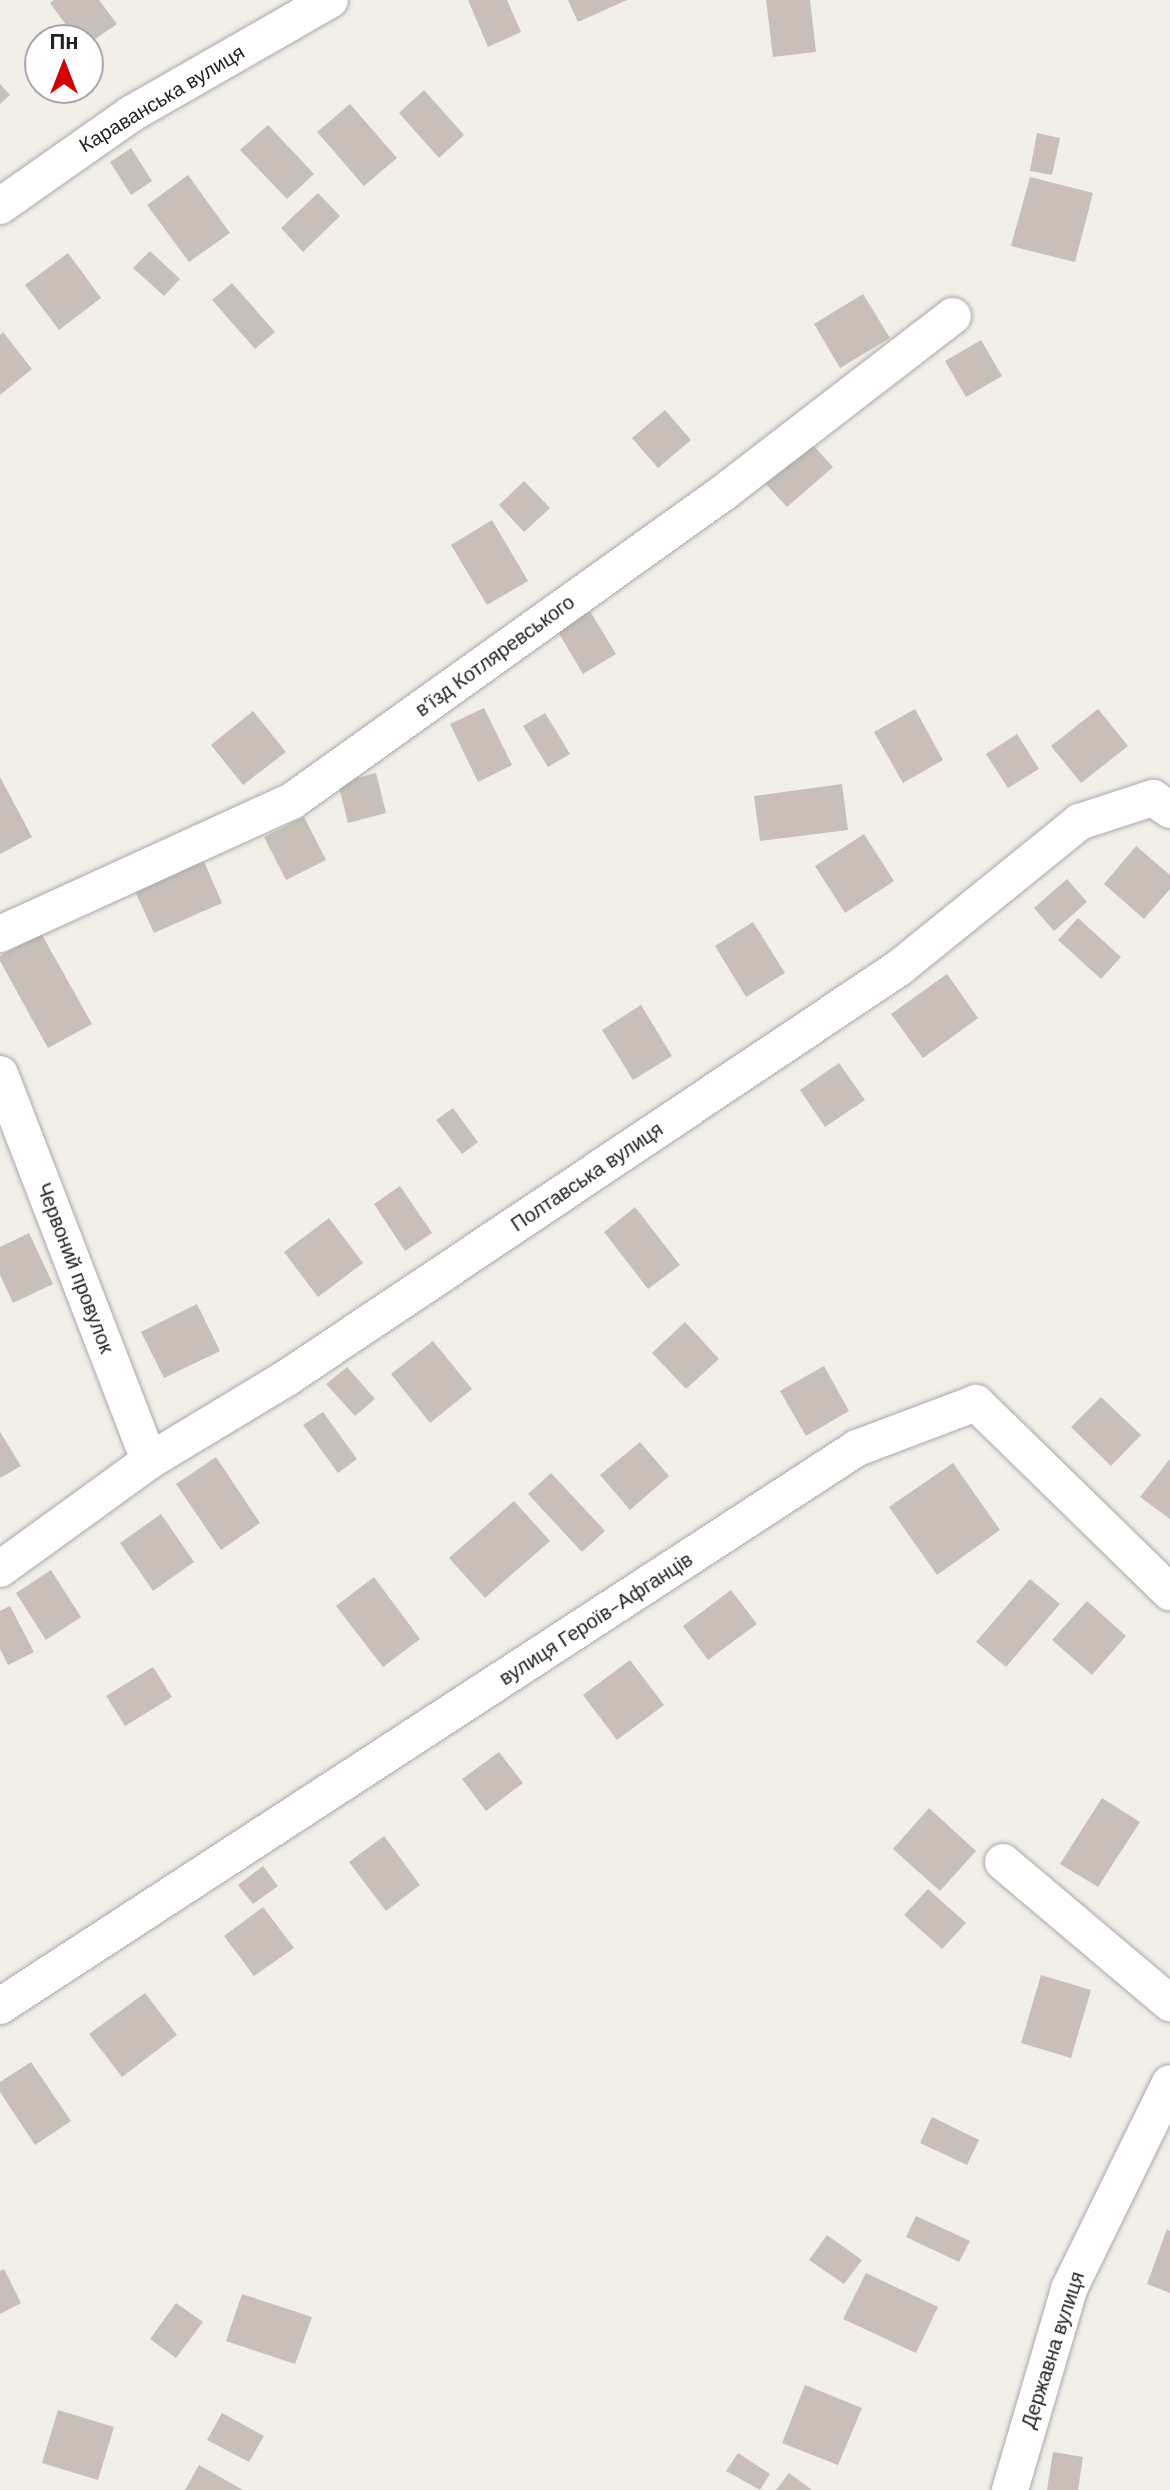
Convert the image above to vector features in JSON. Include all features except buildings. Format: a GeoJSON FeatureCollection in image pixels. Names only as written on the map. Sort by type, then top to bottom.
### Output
{"type":"FeatureCollection","features":[{"type":"Feature","properties":{"kind":"street","name":"Караванська вулиця"},"geometry":{"type":"LineString","coordinates":[[0,206],[32,180],[131,114],[330,0]]}},
{"type":"Feature","properties":{"kind":"street","name":"в’їзд Котляревського"},"geometry":{"type":"LineString","coordinates":[[0,934],[292,801],[723,493],[953,316]]}},
{"type":"Feature","properties":{"kind":"street","name":"Полтавська вулиця"},"geometry":{"type":"LineString","coordinates":[[0,1569],[149,1461],[302,1368],[899,968],[1079,822],[1164,797]]}},
{"type":"Feature","properties":{"kind":"street","name":"Червоний провулок"},"geometry":{"type":"LineString","coordinates":[[0,1074],[149,1461]]}},
{"type":"Feature","properties":{"kind":"street","name":"вулиця Героїв-Афганців"},"geometry":{"type":"LineString","coordinates":[[0,2006],[857,1448],[976,1403],[1170,1592]]}},
{"type":"Feature","properties":{"kind":"street"},"geometry":{"type":"LineString","coordinates":[[1003,1862],[1170,2003]]}},
{"type":"Feature","properties":{"kind":"street","name":"Державна вулиця"},"geometry":{"type":"LineString","coordinates":[[1010,2490],[1069,2289],[1170,2083]]}}]}
